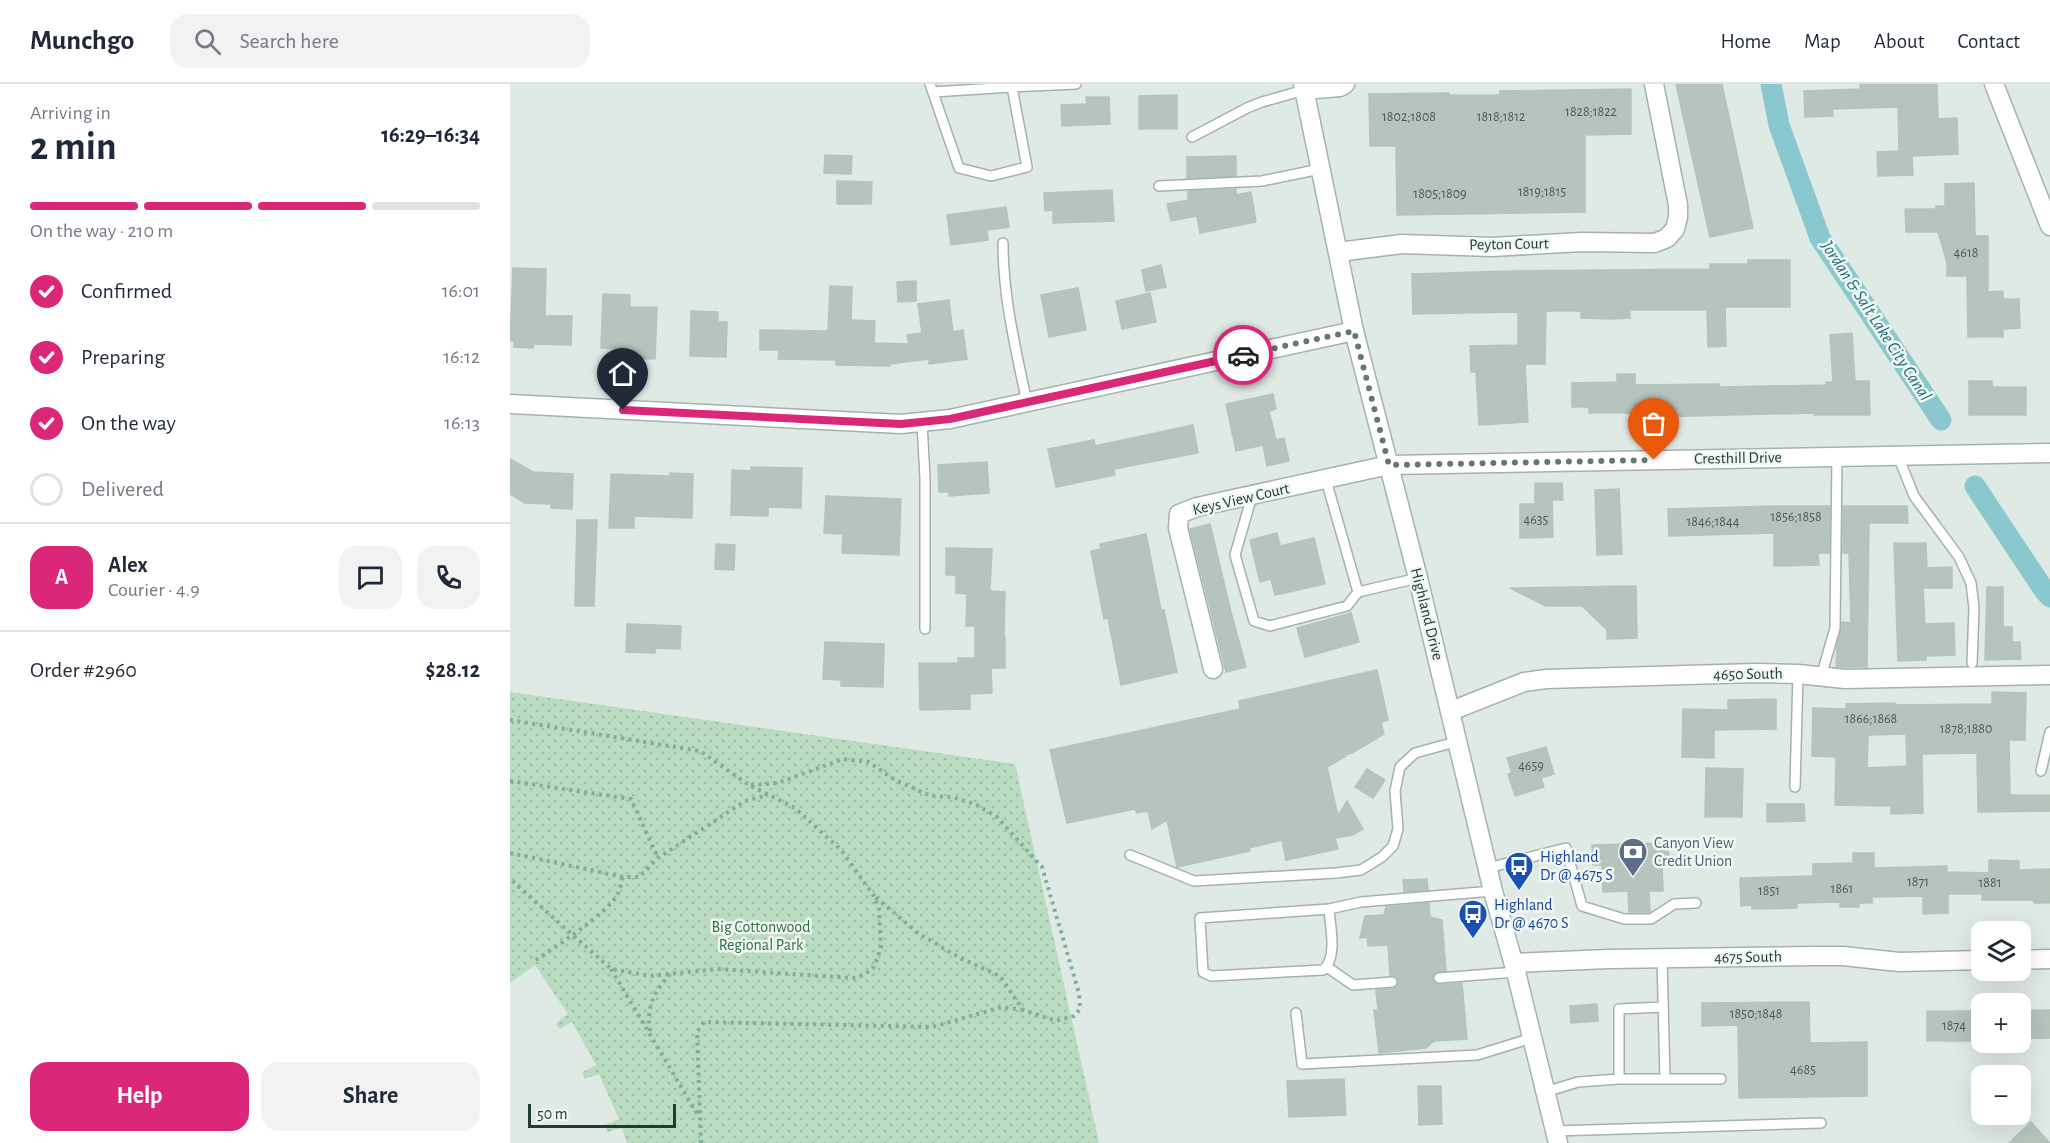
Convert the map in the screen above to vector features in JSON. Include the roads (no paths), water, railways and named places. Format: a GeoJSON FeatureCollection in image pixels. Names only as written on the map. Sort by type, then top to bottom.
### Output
{"type":"FeatureCollection","features":[{"type":"Feature","properties":{"kind":"street"},"geometry":{"type":"LineString","coordinates":[[1303,87],[1340,87],[1345,84]]}},
{"type":"Feature","properties":{"kind":"street","name":"Peyton Court"},"geometry":{"type":"LineString","coordinates":[[1338,252],[1402,244],[1492,247],[1582,242],[1655,243],[1667,238],[1676,229],[1678,205],[1654,84]]}},
{"type":"Feature","properties":{"kind":"street"},"geometry":{"type":"LineString","coordinates":[[1994,84],[2050,226]]}},
{"type":"Feature","properties":{"kind":"street","name":"Highland Drive"},"geometry":{"type":"LineString","coordinates":[[1303,87],[1354,331],[1459,741],[1493,891],[1515,968],[1556,1137]]}},
{"type":"Feature","properties":{"kind":"street"},"geometry":{"type":"LineString","coordinates":[[510,404],[901,424],[922,423],[1027,403],[1354,331]]}},
{"type":"Feature","properties":{"kind":"street","name":"Cresthill Drive"},"geometry":{"type":"LineString","coordinates":[[1389,465],[2050,453]]}},
{"type":"Feature","properties":{"kind":"street","name":"Keys View Court"},"geometry":{"type":"LineString","coordinates":[[1213,669],[1178,528],[1179,514],[1197,507],[1389,465]]}},
{"type":"Feature","properties":{"kind":"street","name":"4650 South"},"geometry":{"type":"LineString","coordinates":[[1451,711],[1524,682],[1546,679],[1798,674],[1845,679],[2050,675]]}},
{"type":"Feature","properties":{"kind":"street","name":"4675 South"},"geometry":{"type":"LineString","coordinates":[[1515,968],[1662,958],[1825,956],[1887,962],[1971,960]]}},
{"type":"Feature","properties":{"kind":"street"},"geometry":{"type":"LineString","coordinates":[[2031,960],[2050,959]]}},
{"type":"Feature","properties":{"kind":"lane"},"geometry":{"type":"LineString","coordinates":[[1012,87],[1027,167],[991,176],[959,168],[932,88],[1076,84]]}},
{"type":"Feature","properties":{"kind":"lane"},"geometry":{"type":"LineString","coordinates":[[1192,137],[1262,102],[1303,87]]}},
{"type":"Feature","properties":{"kind":"lane"},"geometry":{"type":"LineString","coordinates":[[1159,186],[1262,181],[1320,169]]}},
{"type":"Feature","properties":{"kind":"lane"},"geometry":{"type":"LineString","coordinates":[[1003,243],[1003,272],[1009,318],[1027,403]]}},
{"type":"Feature","properties":{"kind":"lane"},"geometry":{"type":"LineString","coordinates":[[922,423],[925,478],[925,629]]}},
{"type":"Feature","properties":{"kind":"lane"},"geometry":{"type":"LineString","coordinates":[[1821,676],[1835,628],[1837,456]]}},
{"type":"Feature","properties":{"kind":"lane"},"geometry":{"type":"LineString","coordinates":[[1898,456],[1914,496],[1959,557],[1971,583],[1974,608],[1972,663]]}},
{"type":"Feature","properties":{"kind":"lane"},"geometry":{"type":"LineString","coordinates":[[1326,480],[1358,591]]}},
{"type":"Feature","properties":{"kind":"lane"},"geometry":{"type":"LineString","coordinates":[[1252,496],[1235,555],[1254,621],[1270,626],[1347,606],[1358,591],[1418,578]]}},
{"type":"Feature","properties":{"kind":"lane"},"geometry":{"type":"LineString","coordinates":[[1796,787],[1798,674]]}},
{"type":"Feature","properties":{"kind":"lane"},"geometry":{"type":"LineString","coordinates":[[2042,771],[2050,732]]}},
{"type":"Feature","properties":{"kind":"lane"},"geometry":{"type":"LineString","coordinates":[[1130,855],[1194,882],[1361,870],[1382,857],[1393,846],[1398,829],[1395,790],[1400,767],[1415,753],[1459,741]]}},
{"type":"Feature","properties":{"kind":"lane"},"geometry":{"type":"LineString","coordinates":[[1488,868],[1566,848],[1582,906],[1624,919],[1651,919],[1674,904],[1696,903]]}},
{"type":"Feature","properties":{"kind":"lane"},"geometry":{"type":"LineString","coordinates":[[1329,909],[1331,948],[1327,967],[1323,970],[1211,976],[1203,972],[1200,918],[1329,909],[1361,902],[1493,891]]}},
{"type":"Feature","properties":{"kind":"lane"},"geometry":{"type":"LineString","coordinates":[[1662,958],[1665,1080]]}},
{"type":"Feature","properties":{"kind":"lane"},"geometry":{"type":"LineString","coordinates":[[1327,967],[1353,985],[1392,982]]}},
{"type":"Feature","properties":{"kind":"lane"},"geometry":{"type":"LineString","coordinates":[[1439,978],[1515,968]]}},
{"type":"Feature","properties":{"kind":"lane"},"geometry":{"type":"LineString","coordinates":[[1619,1080],[1619,1009],[1663,1007]]}},
{"type":"Feature","properties":{"kind":"lane"},"geometry":{"type":"LineString","coordinates":[[1296,1014],[1302,1064],[1477,1054],[1532,1038]]}},
{"type":"Feature","properties":{"kind":"lane"},"geometry":{"type":"LineString","coordinates":[[1545,1092],[1578,1082],[1721,1079]]}},
{"type":"Feature","properties":{"kind":"lane"},"geometry":{"type":"LineString","coordinates":[[1556,1137],[1821,1123]]}},
{"type":"Feature","properties":{"kind":"waterway","name":"Jordan & Salt Lake City Canal"},"geometry":{"type":"LineString","coordinates":[[1771,84],[1779,125],[1820,238],[1941,420]]}},
{"type":"Feature","properties":{"kind":"waterway","name":"Jordan & Salt Lake City Canal"},"geometry":{"type":"LineString","coordinates":[[1975,486],[2050,597]]}},
{"type":"Feature","properties":{"kind":"place","name":"Canyon View Credit Union"},"geometry":{"type":"Point","coordinates":[1633,878]}},
{"type":"Feature","properties":{"kind":"place","name":"Highland Dr @ 4675 S"},"geometry":{"type":"Point","coordinates":[1519,892]}},
{"type":"Feature","properties":{"kind":"place","name":"Highland Dr @ 4670 S"},"geometry":{"type":"Point","coordinates":[1473,940]}},
{"type":"Feature","properties":{"kind":"park label","name":"Big Cottonwood Regional Park"},"geometry":{"type":"Point","coordinates":[761,936]}}]}
